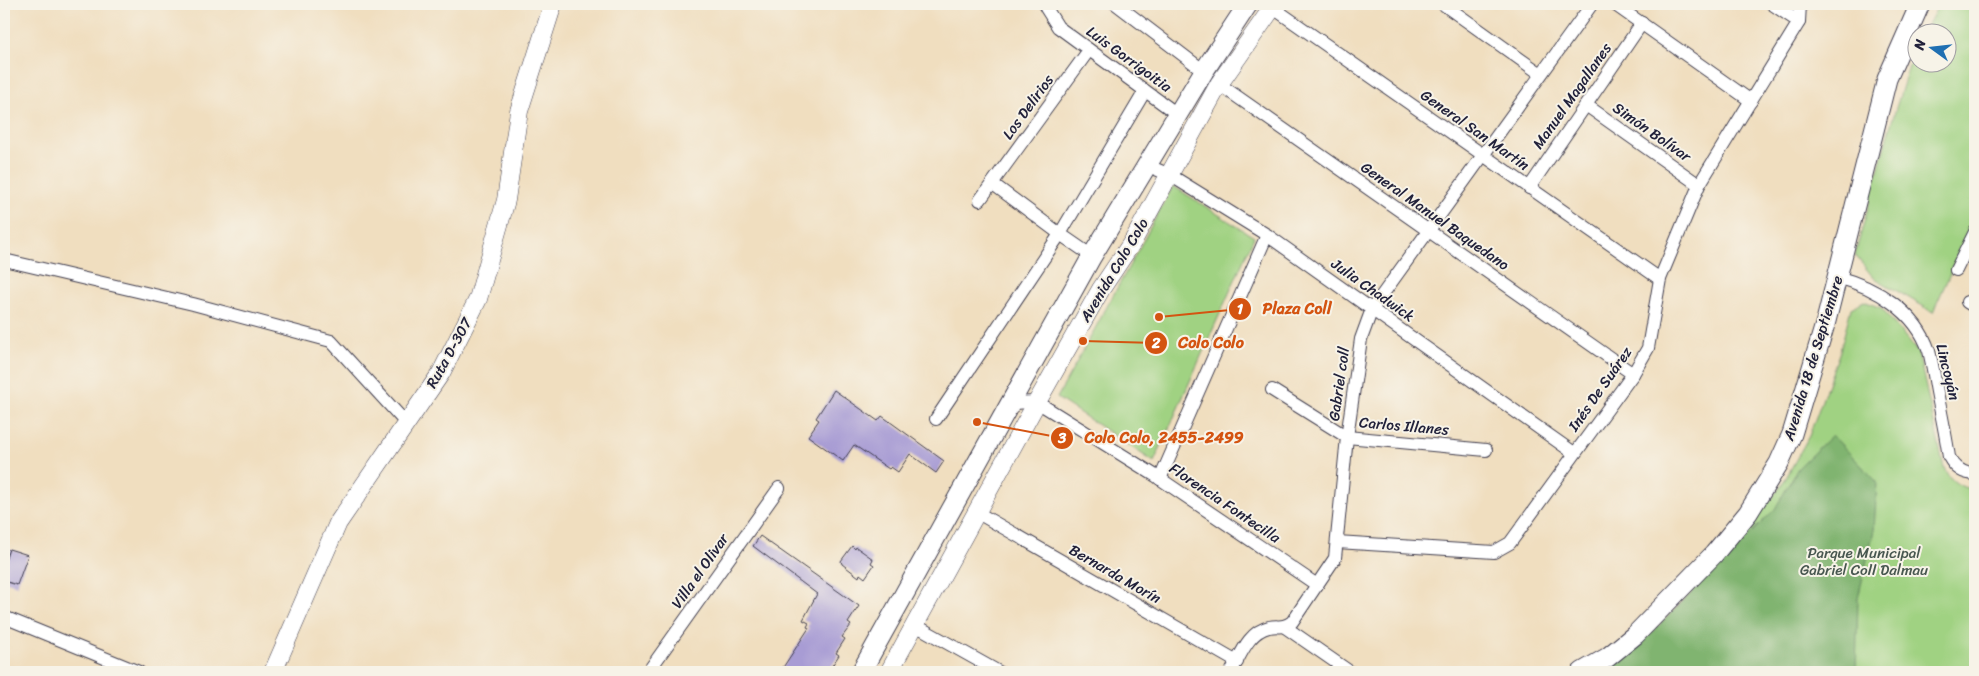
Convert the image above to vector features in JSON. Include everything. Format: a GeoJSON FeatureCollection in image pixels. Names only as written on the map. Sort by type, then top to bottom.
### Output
{"type":"FeatureCollection","features":[{"type":"Feature","properties":{"kind":"main road","name":"Avenida Colo Colo"},"geometry":{"type":"LineString","coordinates":[[861,672],[1092,256],[1177,114],[1248,4]]}},
{"type":"Feature","properties":{"kind":"main road","name":"Avenida 18 de Septiembre"},"geometry":{"type":"LineString","coordinates":[[1582,672],[1622,646],[1648,623],[1720,548],[1762,490],[1792,434],[1826,322],[1888,79],[1920,4]]}},
{"type":"Feature","properties":{"kind":"street","name":"Ruta D-307"},"geometry":{"type":"LineString","coordinates":[[273,672],[338,523],[442,373],[478,299],[506,200],[520,111],[553,4]]}},
{"type":"Feature","properties":{"kind":"street","name":"Luis Gorrigoitia"},"geometry":{"type":"LineString","coordinates":[[1046,4],[1046,8],[1058,27],[1177,114]]}},
{"type":"Feature","properties":{"kind":"street"},"geometry":{"type":"LineString","coordinates":[[1116,4],[1204,71]]}},
{"type":"Feature","properties":{"kind":"street"},"geometry":{"type":"LineString","coordinates":[[1443,4],[1542,74]]}},
{"type":"Feature","properties":{"kind":"street","name":"Gabriel coll"},"geometry":{"type":"LineString","coordinates":[[1285,627],[1295,618],[1335,558],[1361,339],[1372,309],[1592,4]]}},
{"type":"Feature","properties":{"kind":"street"},"geometry":{"type":"LineString","coordinates":[[1614,4],[1751,101]]}},
{"type":"Feature","properties":{"kind":"street"},"geometry":{"type":"LineString","coordinates":[[1772,4],[1799,22]]}},
{"type":"Feature","properties":{"kind":"street","name":"Inés De Suárez"},"geometry":{"type":"LineString","coordinates":[[1337,542],[1494,552],[1510,543],[1633,374],[1648,348],[1660,280],[1699,186],[1799,22],[1800,4]]}},
{"type":"Feature","properties":{"kind":"street","name":"Avenida Colo Colo"},"geometry":{"type":"LineString","coordinates":[[889,672],[1101,288],[1134,241],[1219,84],[1273,5]]}},
{"type":"Feature","properties":{"kind":"street","name":"General San Martín"},"geometry":{"type":"LineString","coordinates":[[1273,5],[1482,156],[1660,280]]}},
{"type":"Feature","properties":{"kind":"street","name":"Manuel Magallanes"},"geometry":{"type":"LineString","coordinates":[[1529,188],[1642,23]]}},
{"type":"Feature","properties":{"kind":"street","name":"Los Delirios"},"geometry":{"type":"LineString","coordinates":[[980,200],[1089,50]]}},
{"type":"Feature","properties":{"kind":"street","name":"General Manuel Baquedano"},"geometry":{"type":"LineString","coordinates":[[1219,84],[1633,374]]}},
{"type":"Feature","properties":{"kind":"street"},"geometry":{"type":"LineString","coordinates":[[936,419],[1060,234],[1145,91]]}},
{"type":"Feature","properties":{"kind":"street","name":"Simón Bolívar"},"geometry":{"type":"LineString","coordinates":[[1586,105],[1699,186]]}},
{"type":"Feature","properties":{"kind":"street","name":"Julia Chadwick"},"geometry":{"type":"LineString","coordinates":[[1146,165],[1170,175],[1267,235],[1574,453]]}},
{"type":"Feature","properties":{"kind":"street"},"geometry":{"type":"LineString","coordinates":[[993,184],[1092,256]]}},
{"type":"Feature","properties":{"kind":"street"},"geometry":{"type":"LineString","coordinates":[[1956,270],[1975,232]]}},
{"type":"Feature","properties":{"kind":"street"},"geometry":{"type":"LineString","coordinates":[[1160,478],[1267,235]]}},
{"type":"Feature","properties":{"kind":"street"},"geometry":{"type":"LineString","coordinates":[[4,260],[193,304],[330,341],[406,423]]}},
{"type":"Feature","properties":{"kind":"street","name":"Lincoyán"},"geometry":{"type":"LineString","coordinates":[[1837,277],[1860,284],[1886,298],[1901,311],[1917,330],[1928,351],[1949,457],[1956,468],[1975,474]]}},
{"type":"Feature","properties":{"kind":"street","name":"Carlos Illanes"},"geometry":{"type":"LineString","coordinates":[[1272,390],[1348,437],[1486,450]]}},
{"type":"Feature","properties":{"kind":"street"},"geometry":{"type":"LineString","coordinates":[[1010,403],[1037,402]]}},
{"type":"Feature","properties":{"kind":"street","name":"Florencia Fontecilla"},"geometry":{"type":"LineString","coordinates":[[1037,402],[1160,478],[1317,585]]}},
{"type":"Feature","properties":{"kind":"street","name":"Villa el Olivar"},"geometry":{"type":"LineString","coordinates":[[648,672],[779,488]]}},
{"type":"Feature","properties":{"kind":"street","name":"Bernarda Morín"},"geometry":{"type":"LineString","coordinates":[[978,513],[1234,667]]}},
{"type":"Feature","properties":{"kind":"street"},"geometry":{"type":"LineString","coordinates":[[4,618],[139,672]]}},
{"type":"Feature","properties":{"kind":"street"},"geometry":{"type":"LineString","coordinates":[[915,625],[998,672]]}},
{"type":"Feature","properties":{"kind":"street"},"geometry":{"type":"LineString","coordinates":[[1234,667],[1251,637],[1258,630],[1273,626],[1285,627],[1350,672]]}},
{"type":"Feature","properties":{"kind":"green space"},"geometry":{"type":"Polygon","coordinates":[[[1939,4],[1975,4],[1975,217],[1933,312],[1873,277],[1855,255],[1907,72],[1956,72],[1956,22],[1929,22],[1939,4]]]}},
{"type":"Feature","properties":{"kind":"green space"},"geometry":{"type":"Polygon","coordinates":[[[1173,186],[1254,237],[1154,462],[1057,398],[1173,186]]]}},
{"type":"Feature","properties":{"kind":"green space","name":"Parque Municipal Gabriel Coll Dalmau"},"geometry":{"type":"Polygon","coordinates":[[[1864,301],[1881,308],[1918,352],[1944,468],[1949,477],[1956,483],[1965,488],[1975,490],[1975,672],[1607,672],[1616,667],[1705,582],[1782,485],[1809,436],[1840,351],[1851,308],[1864,301]]]}},
{"type":"Feature","properties":{"kind":"green space"},"geometry":{"type":"Polygon","coordinates":[[[1832,435],[1877,482],[1874,530],[1858,598],[1856,672],[1599,672],[1634,650],[1775,509],[1798,468],[1832,435]]]}},
{"type":"Feature","properties":{"kind":"building"},"geometry":{"type":"Polygon","coordinates":[[[834,390],[878,421],[882,416],[944,461],[936,473],[910,454],[898,472],[891,467],[889,469],[854,445],[843,461],[808,436],[819,420],[816,418],[834,390]]]}},
{"type":"Feature","properties":{"kind":"building"},"geometry":{"type":"Polygon","coordinates":[[[760,536],[859,606],[848,623],[851,625],[842,637],[845,639],[836,653],[839,655],[828,672],[780,672],[809,628],[807,627],[809,623],[803,620],[817,594],[753,546],[760,536]]]}},
{"type":"Feature","properties":{"kind":"building"},"geometry":{"type":"Polygon","coordinates":[[[852,546],[873,559],[871,563],[874,565],[865,578],[860,574],[859,577],[842,564],[841,561],[852,546]]]}},
{"type":"Feature","properties":{"kind":"building"},"geometry":{"type":"Polygon","coordinates":[[[9,549],[28,555],[17,585],[4,581],[4,564],[9,549]]]}},
{"type":"Feature","properties":{"kind":"place","name":"Plaza Coll"},"geometry":{"type":"Point","coordinates":[1159,317]}},
{"type":"Feature","properties":{"kind":"place","name":"Colo Colo"},"geometry":{"type":"Point","coordinates":[1083,341]}},
{"type":"Feature","properties":{"kind":"place","name":"Colo Colo, 2455-2499"},"geometry":{"type":"Point","coordinates":[977,422]}}]}
